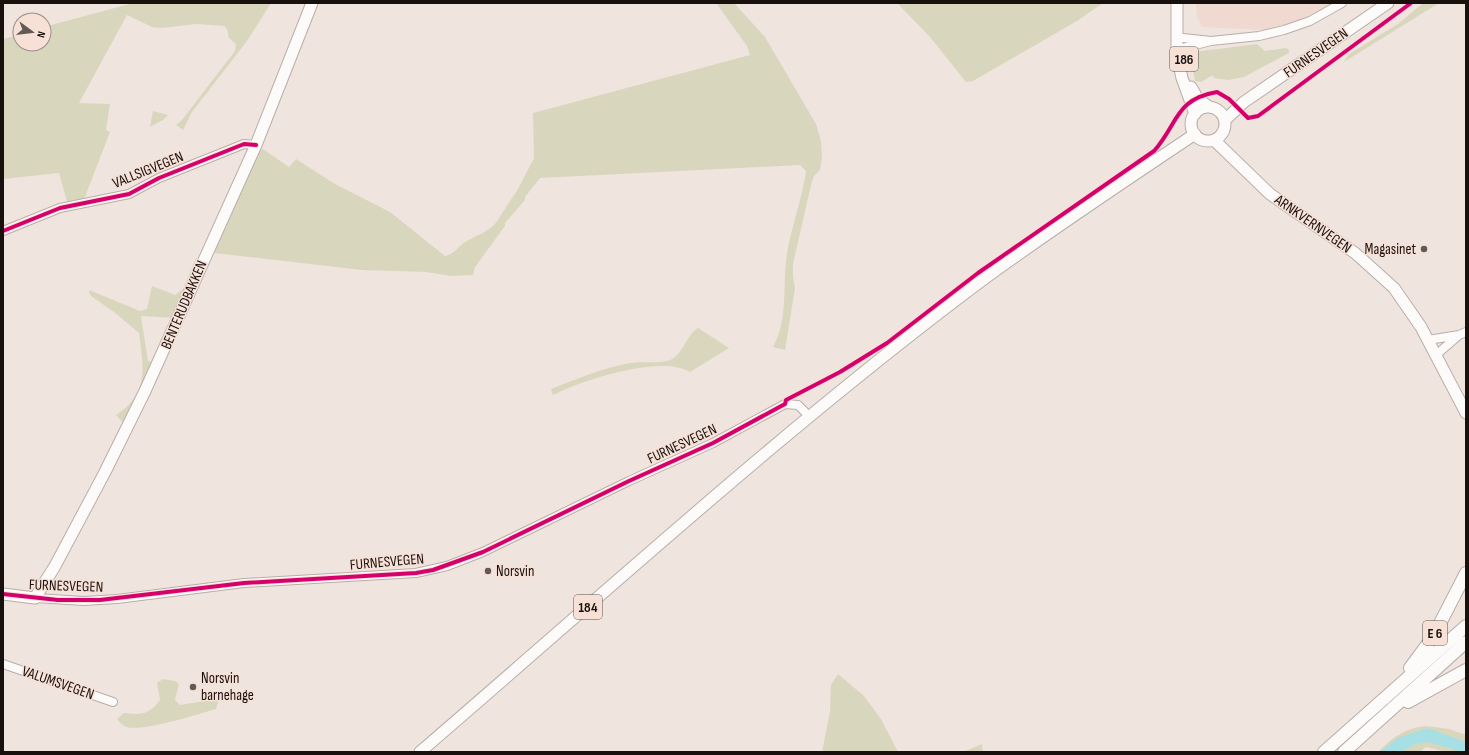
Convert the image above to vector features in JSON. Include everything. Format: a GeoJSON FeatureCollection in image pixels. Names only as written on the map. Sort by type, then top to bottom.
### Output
{"type":"FeatureCollection","features":[{"type":"Feature","properties":{"kind":"highway","name":"E 6"},"geometry":{"type":"LineString","coordinates":[[1395,688],[1433,637],[1466,573]]}},
{"type":"Feature","properties":{"kind":"highway","name":"E 6"},"geometry":{"type":"LineString","coordinates":[[1324,752],[1466,626]]}},
{"type":"Feature","properties":{"kind":"highway","name":"E 6"},"geometry":{"type":"LineString","coordinates":[[1344,752],[1466,642]]}},
{"type":"Feature","properties":{"kind":"highway","name":"E 6"},"geometry":{"type":"LineString","coordinates":[[1391,710],[1466,670]]}},
{"type":"Feature","properties":{"kind":"main road","name":"BENTERUDBAKKEN"},"geometry":{"type":"LineString","coordinates":[[35,598],[58,559],[138,406],[256,145],[312,3]]}},
{"type":"Feature","properties":{"kind":"main road","name":"186"},"geometry":{"type":"LineString","coordinates":[[1177,3],[1177,55],[1195,114]]}},
{"type":"Feature","properties":{"kind":"main road","name":"186"},"geometry":{"type":"LineString","coordinates":[[1184,3],[1185,69],[1191,86],[1198,99],[1209,107]]}},
{"type":"Feature","properties":{"kind":"main road","name":"FURNESVEGEN"},"geometry":{"type":"LineString","coordinates":[[1223,116],[1388,3]]}},
{"type":"Feature","properties":{"kind":"main road"},"geometry":{"type":"LineString","coordinates":[[1209,107],[1223,116],[1225,128],[1218,137],[1203,140],[1195,134],[1192,122],[1195,114],[1201,109],[1209,107]]}},
{"type":"Feature","properties":{"kind":"main road","name":"184"},"geometry":{"type":"LineString","coordinates":[[420,752],[810,417],[986,278],[1047,233],[1195,134]]}},
{"type":"Feature","properties":{"kind":"main road","name":"ARNKVERNVEGEN"},"geometry":{"type":"LineString","coordinates":[[1218,137],[1250,177],[1270,194],[1355,253],[1384,278],[1404,301],[1428,340],[1466,413]]}},
{"type":"Feature","properties":{"kind":"main road","name":"FURNESVEGEN"},"geometry":{"type":"LineString","coordinates":[[3,594],[35,598]]}},
{"type":"Feature","properties":{"kind":"street"},"geometry":{"type":"LineString","coordinates":[[1184,43],[1264,35],[1284,30],[1310,21],[1342,3]]}},
{"type":"Feature","properties":{"kind":"street","name":"VALLSIGVEGEN"},"geometry":{"type":"LineString","coordinates":[[3,231],[60,208],[129,194],[159,178],[244,144],[256,145]]}},
{"type":"Feature","properties":{"kind":"street"},"geometry":{"type":"LineString","coordinates":[[1428,340],[1463,333]]}},
{"type":"Feature","properties":{"kind":"street"},"geometry":{"type":"LineString","coordinates":[[1436,355],[1463,333]]}},
{"type":"Feature","properties":{"kind":"street","name":"FURNESVEGEN"},"geometry":{"type":"LineString","coordinates":[[35,598],[84,601],[117,599],[244,583],[409,574],[433,570],[462,561],[490,549],[629,481],[713,444],[786,404],[798,405],[810,417]]}},
{"type":"Feature","properties":{"kind":"street","name":"VALUMSVEGEN"},"geometry":{"type":"LineString","coordinates":[[3,664],[113,702]]}},
{"type":"Feature","properties":{"kind":"shaded area"},"geometry":{"type":"Polygon","coordinates":[[[133,3],[271,3],[247,41],[192,112],[183,130],[176,125],[182,120],[235,51],[236,44],[229,38],[227,29],[224,26],[196,24],[162,28],[152,27],[127,15],[79,103],[110,104],[106,130],[110,132],[83,202],[68,205],[59,173],[3,179],[3,39],[12,37],[12,52],[52,52],[52,25],[133,3]]]}},
{"type":"Feature","properties":{"kind":"shaded area"},"geometry":{"type":"Polygon","coordinates":[[[716,3],[734,3],[765,37],[816,124],[821,141],[822,157],[820,170],[814,176],[811,185],[793,264],[795,288],[785,350],[773,347],[781,325],[787,253],[806,171],[800,165],[540,178],[525,197],[525,200],[505,223],[505,226],[475,267],[473,275],[450,276],[426,272],[362,270],[214,253],[219,237],[258,152],[263,149],[289,167],[296,159],[335,184],[390,212],[445,256],[451,254],[465,242],[484,232],[495,224],[518,189],[534,158],[533,113],[750,55],[747,46],[716,3]]]}},
{"type":"Feature","properties":{"kind":"shaded area"},"geometry":{"type":"Polygon","coordinates":[[[897,3],[1103,3],[1077,21],[973,81],[966,82],[930,37],[897,3]]]}},
{"type":"Feature","properties":{"kind":"shaded area"},"geometry":{"type":"Polygon","coordinates":[[[1196,3],[1333,3],[1293,23],[1264,30],[1202,27],[1197,18],[1196,3]]]}},
{"type":"Feature","properties":{"kind":"shaded area"},"geometry":{"type":"Polygon","coordinates":[[[1423,3],[1439,3],[1344,62],[1349,54],[1398,24],[1423,3]]]}},
{"type":"Feature","properties":{"kind":"shaded area"},"geometry":{"type":"Polygon","coordinates":[[[1257,44],[1265,51],[1286,48],[1289,50],[1289,53],[1244,77],[1229,80],[1214,78],[1213,75],[1201,82],[1195,81],[1191,59],[1194,52],[1257,44]]]}},
{"type":"Feature","properties":{"kind":"shaded area"},"geometry":{"type":"Polygon","coordinates":[[[153,111],[168,115],[163,120],[150,127],[153,111]]]}},
{"type":"Feature","properties":{"kind":"shaded area"},"geometry":{"type":"Polygon","coordinates":[[[196,258],[200,260],[176,318],[141,316],[148,361],[156,363],[125,425],[116,415],[127,407],[139,389],[142,378],[142,357],[139,333],[114,312],[91,296],[89,290],[140,311],[147,309],[152,286],[175,295],[183,289],[196,258]]]}},
{"type":"Feature","properties":{"kind":"shaded area"},"geometry":{"type":"Polygon","coordinates":[[[698,328],[729,348],[690,372],[677,367],[642,367],[601,376],[553,395],[551,389],[610,368],[630,363],[661,362],[670,360],[678,354],[690,335],[698,328]]]}},
{"type":"Feature","properties":{"kind":"shaded area"},"geometry":{"type":"Polygon","coordinates":[[[838,674],[864,696],[881,719],[898,752],[822,752],[830,711],[831,685],[838,674]]]}},
{"type":"Feature","properties":{"kind":"shaded area"},"geometry":{"type":"Polygon","coordinates":[[[163,679],[175,681],[179,684],[175,700],[180,705],[216,699],[218,702],[216,709],[183,719],[155,725],[131,728],[124,726],[117,719],[124,713],[144,713],[156,705],[160,700],[157,683],[163,679]]]}},
{"type":"Feature","properties":{"kind":"shaded area"},"geometry":{"type":"Polygon","coordinates":[[[1426,726],[1449,729],[1466,735],[1466,752],[1447,752],[1426,747],[1420,752],[1378,752],[1405,731],[1426,726]]]}},
{"type":"Feature","properties":{"kind":"shaded area"},"geometry":{"type":"Polygon","coordinates":[[[982,744],[983,752],[963,752],[982,744]]]}},
{"type":"Feature","properties":{"kind":"water"},"geometry":{"type":"Polygon","coordinates":[[[1427,728],[1466,742],[1466,752],[1461,752],[1429,742],[1415,744],[1401,752],[1380,752],[1398,738],[1427,728]]]}},
{"type":"Feature","properties":{"kind":"cycle path"},"geometry":{"type":"LineString","coordinates":[[3,594],[58,600],[100,600],[244,583],[416,573],[433,570],[483,552],[629,481],[713,443],[785,404],[786,400],[840,372],[887,343],[978,273],[1154,151],[1179,114],[1193,100],[1203,95],[1217,92],[1229,99],[1248,118],[1258,116],[1411,3]]}},
{"type":"Feature","properties":{"kind":"cycle path"},"geometry":{"type":"LineString","coordinates":[[3,231],[60,208],[129,194],[159,178],[244,144],[256,145]]}},
{"type":"Feature","properties":{"kind":"place","name":"Magasinet"},"geometry":{"type":"Point","coordinates":[1424,249]}},
{"type":"Feature","properties":{"kind":"place","name":"Norsvin"},"geometry":{"type":"Point","coordinates":[488,571]}},
{"type":"Feature","properties":{"kind":"place","name":"Norsvin barnehage"},"geometry":{"type":"Point","coordinates":[193,687]}}]}
